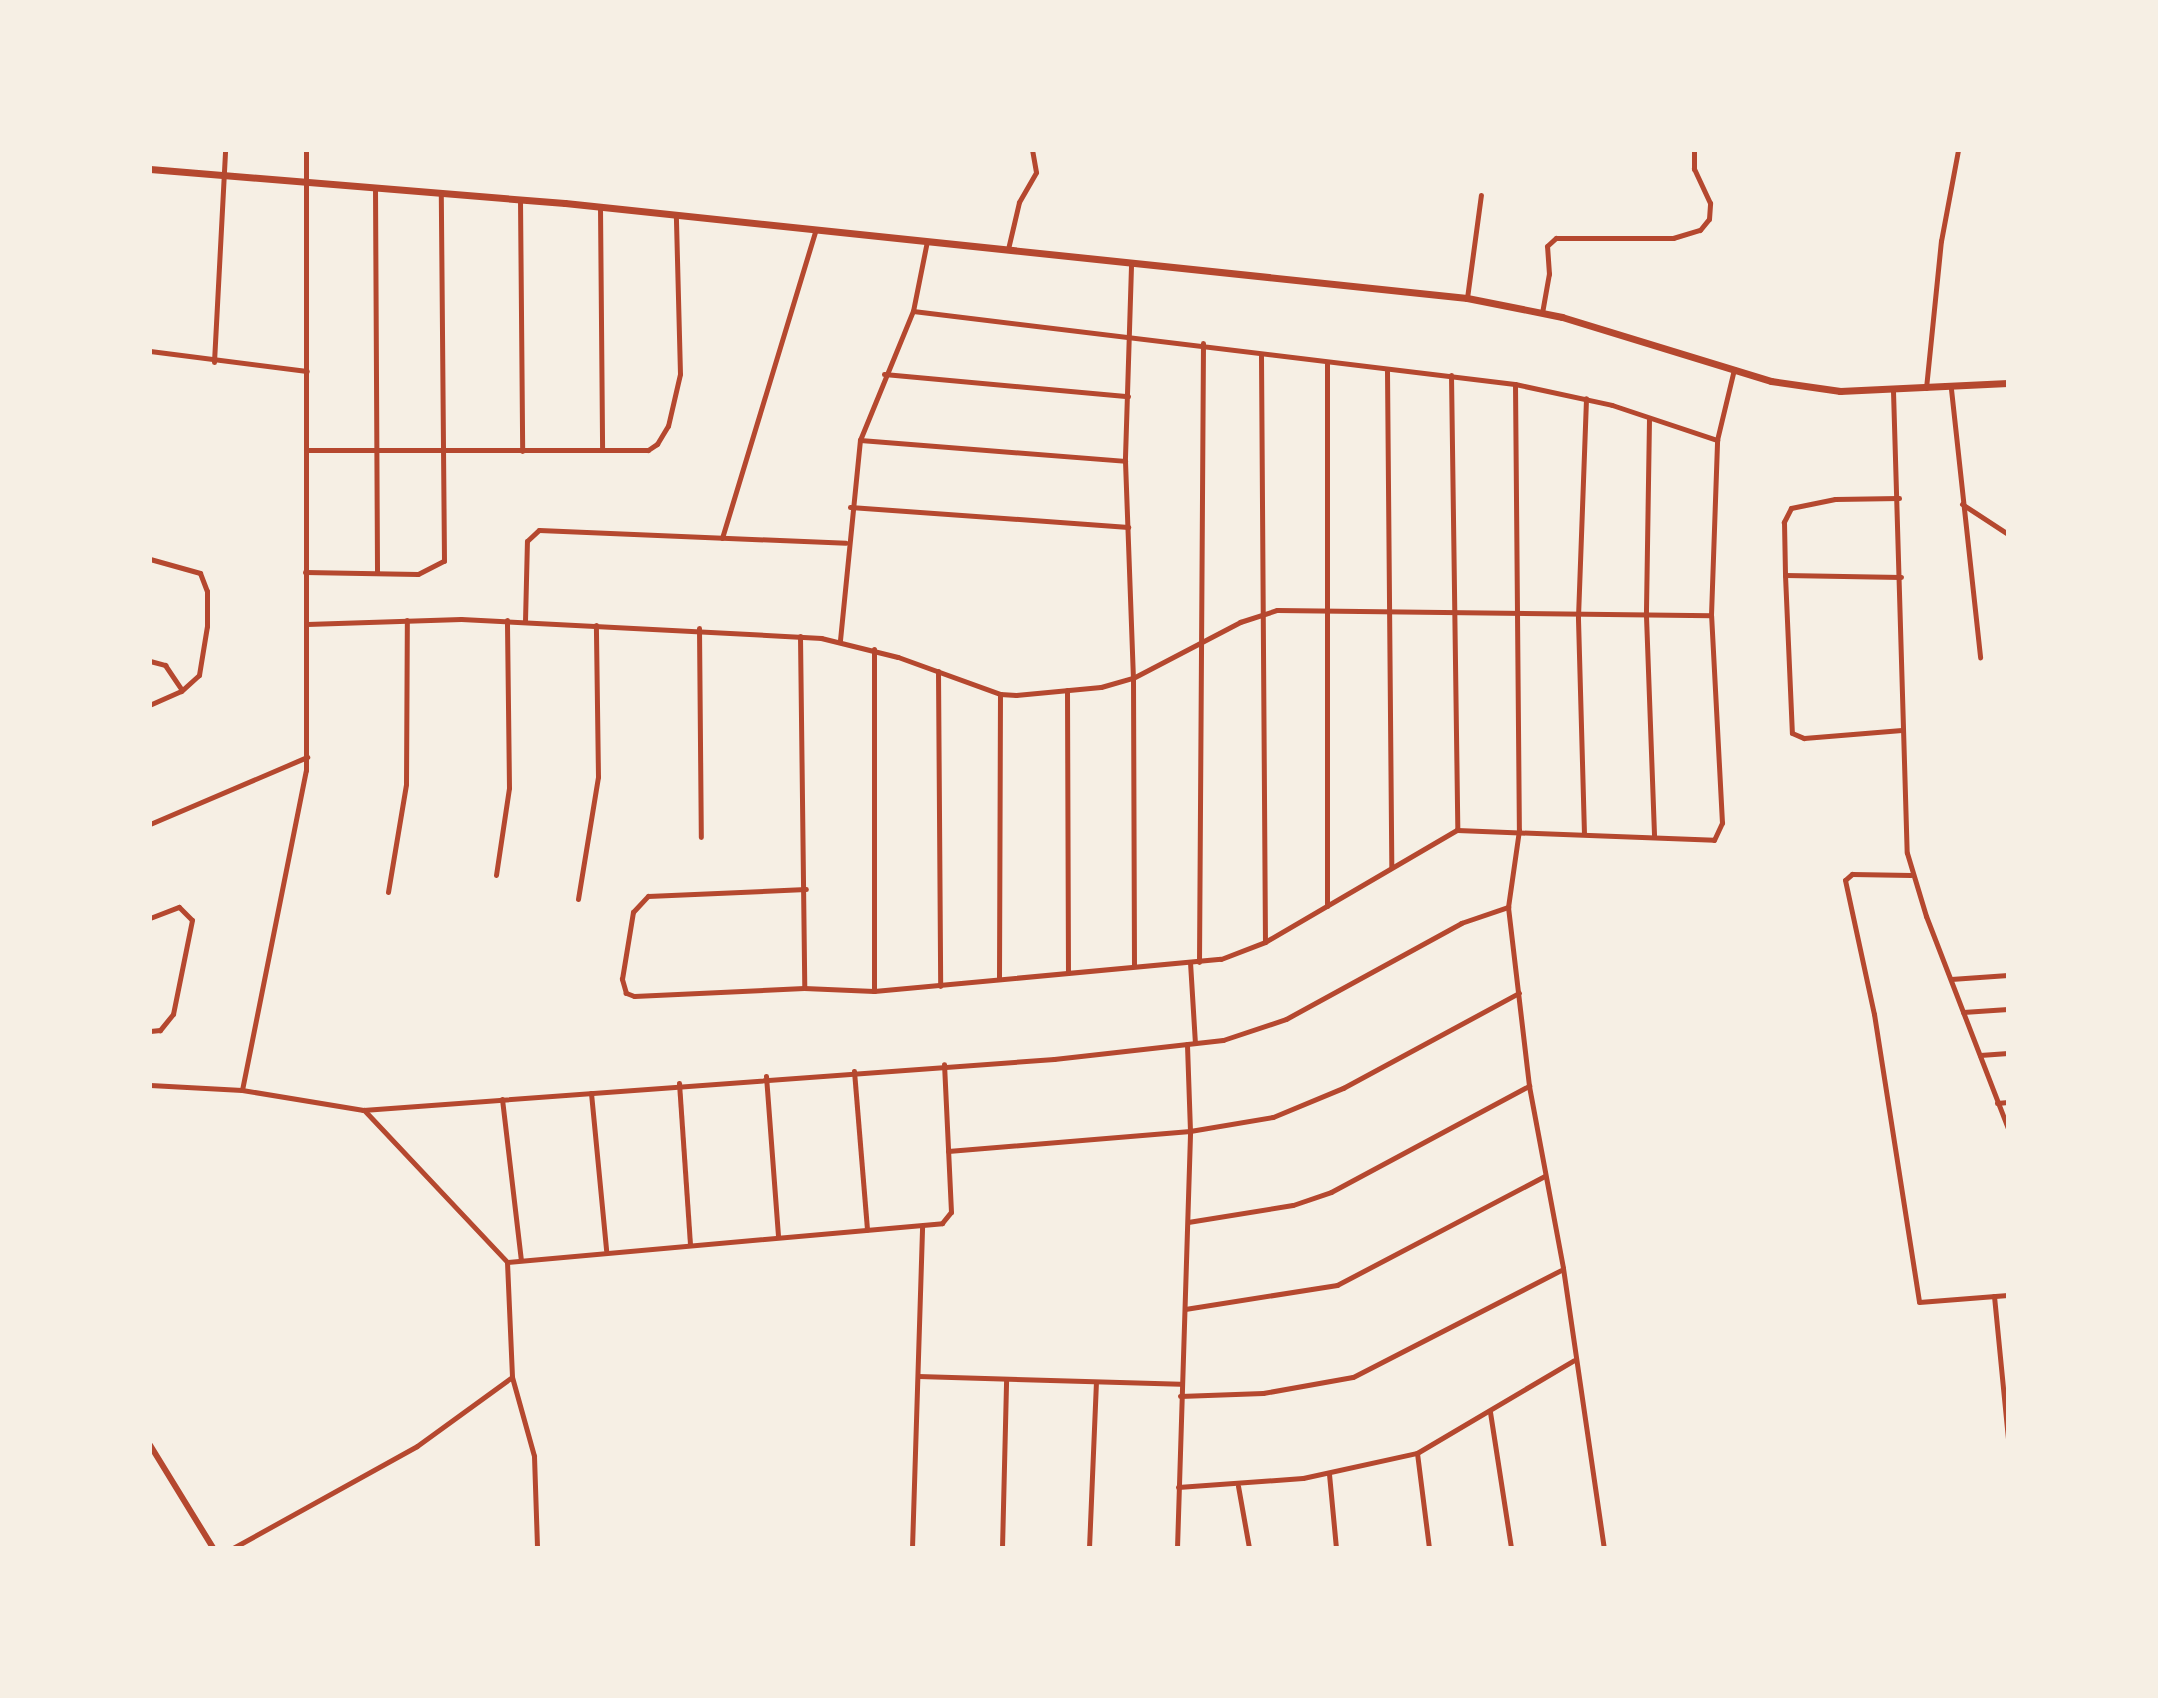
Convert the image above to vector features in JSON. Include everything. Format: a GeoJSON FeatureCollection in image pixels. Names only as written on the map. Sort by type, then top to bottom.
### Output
{"type":"FeatureCollection","features":[{"type":"Feature","properties":{"kind":"main road"},"geometry":{"type":"LineString","coordinates":[[150,169],[520,199],[1008,249],[1131,266],[1467,298],[1542,313],[1734,369],[1840,391],[1951,389],[2008,383]]}},
{"type":"Feature","properties":{"kind":"street"},"geometry":{"type":"LineString","coordinates":[[214,362],[225,150]]}},
{"type":"Feature","properties":{"kind":"street"},"geometry":{"type":"LineString","coordinates":[[242,1090],[307,757],[306,150]]}},
{"type":"Feature","properties":{"kind":"street"},"geometry":{"type":"LineString","coordinates":[[1008,249],[1019,202],[1036,172],[1032,150]]}},
{"type":"Feature","properties":{"kind":"street"},"geometry":{"type":"LineString","coordinates":[[1542,313],[1548,291],[1547,246],[1556,238],[1673,238],[1700,230],[1709,219],[1710,203],[1694,169],[1694,150]]}},
{"type":"Feature","properties":{"kind":"street"},"geometry":{"type":"LineString","coordinates":[[1926,389],[1941,241],[1958,150]]}},
{"type":"Feature","properties":{"kind":"street"},"geometry":{"type":"LineString","coordinates":[[375,186],[377,573]]}},
{"type":"Feature","properties":{"kind":"street"},"geometry":{"type":"LineString","coordinates":[[305,572],[418,574],[444,561],[441,192]]}},
{"type":"Feature","properties":{"kind":"street"},"geometry":{"type":"LineString","coordinates":[[1467,298],[1481,195]]}},
{"type":"Feature","properties":{"kind":"street"},"geometry":{"type":"LineString","coordinates":[[520,199],[522,451]]}},
{"type":"Feature","properties":{"kind":"street"},"geometry":{"type":"LineString","coordinates":[[600,207],[602,450]]}},
{"type":"Feature","properties":{"kind":"street"},"geometry":{"type":"LineString","coordinates":[[306,450],[648,450],[663,437],[671,417],[682,341],[676,217]]}},
{"type":"Feature","properties":{"kind":"street"},"geometry":{"type":"LineString","coordinates":[[722,538],[816,229]]}},
{"type":"Feature","properties":{"kind":"street"},"geometry":{"type":"LineString","coordinates":[[840,640],[846,543],[860,440],[884,374],[913,311],[927,241]]}},
{"type":"Feature","properties":{"kind":"street"},"geometry":{"type":"LineString","coordinates":[[1131,266],[1125,461],[1133,678],[1134,965]]}},
{"type":"Feature","properties":{"kind":"street"},"geometry":{"type":"LineString","coordinates":[[913,311],[1203,342],[1261,356],[1515,384],[1586,398],[1717,440]]}},
{"type":"Feature","properties":{"kind":"street"},"geometry":{"type":"LineString","coordinates":[[1199,962],[1198,644],[1203,342]]}},
{"type":"Feature","properties":{"kind":"street"},"geometry":{"type":"LineString","coordinates":[[150,351],[214,362],[307,371]]}},
{"type":"Feature","properties":{"kind":"street"},"geometry":{"type":"LineString","coordinates":[[1261,356],[1265,942]]}},
{"type":"Feature","properties":{"kind":"street"},"geometry":{"type":"LineString","coordinates":[[1327,364],[1327,906]]}},
{"type":"Feature","properties":{"kind":"street"},"geometry":{"type":"LineString","coordinates":[[806,889],[648,896],[633,912],[622,979],[626,993],[634,996],[804,988],[874,991],[1134,965],[1199,962],[1265,942],[1457,830],[1519,830],[1711,840],[1721,830],[1711,615],[1717,440],[1734,369]]}},
{"type":"Feature","properties":{"kind":"street"},"geometry":{"type":"LineString","coordinates":[[1387,371],[1392,613],[1391,867]]}},
{"type":"Feature","properties":{"kind":"street"},"geometry":{"type":"LineString","coordinates":[[884,374],[1128,396]]}},
{"type":"Feature","properties":{"kind":"street"},"geometry":{"type":"LineString","coordinates":[[1451,375],[1457,830]]}},
{"type":"Feature","properties":{"kind":"street"},"geometry":{"type":"LineString","coordinates":[[1515,384],[1520,613],[1519,830],[1508,907],[1529,1086],[1563,1268],[1574,1360],[1604,1548]]}},
{"type":"Feature","properties":{"kind":"street"},"geometry":{"type":"LineString","coordinates":[[1951,389],[1961,504],[1980,657]]}},
{"type":"Feature","properties":{"kind":"street"},"geometry":{"type":"LineString","coordinates":[[1893,391],[1899,498],[1902,730],[1911,875],[2008,1129]]}},
{"type":"Feature","properties":{"kind":"street"},"geometry":{"type":"LineString","coordinates":[[1584,834],[1578,617],[1586,398]]}},
{"type":"Feature","properties":{"kind":"street"},"geometry":{"type":"LineString","coordinates":[[1649,419],[1646,616],[1654,837]]}},
{"type":"Feature","properties":{"kind":"street"},"geometry":{"type":"LineString","coordinates":[[860,440],[1125,461]]}},
{"type":"Feature","properties":{"kind":"street"},"geometry":{"type":"LineString","coordinates":[[1899,498],[1835,499],[1791,508],[1784,522],[1792,733],[1804,738],[1902,730]]}},
{"type":"Feature","properties":{"kind":"street"},"geometry":{"type":"LineString","coordinates":[[1961,504],[2008,534]]}},
{"type":"Feature","properties":{"kind":"street"},"geometry":{"type":"LineString","coordinates":[[850,507],[1128,527]]}},
{"type":"Feature","properties":{"kind":"street"},"geometry":{"type":"LineString","coordinates":[[525,621],[527,541],[533,531],[846,543]]}},
{"type":"Feature","properties":{"kind":"street"},"geometry":{"type":"LineString","coordinates":[[150,559],[194,568],[206,586],[205,663],[182,690],[150,705]]}},
{"type":"Feature","properties":{"kind":"street"},"geometry":{"type":"LineString","coordinates":[[1785,575],[1901,577]]}},
{"type":"Feature","properties":{"kind":"street"},"geometry":{"type":"LineString","coordinates":[[307,624],[507,620],[699,628],[840,640],[1000,694],[1067,690],[1133,678],[1261,613],[1520,613],[1578,617],[1711,615]]}},
{"type":"Feature","properties":{"kind":"street"},"geometry":{"type":"LineString","coordinates":[[388,892],[406,784],[407,620]]}},
{"type":"Feature","properties":{"kind":"street"},"geometry":{"type":"LineString","coordinates":[[496,875],[509,788],[507,620]]}},
{"type":"Feature","properties":{"kind":"street"},"geometry":{"type":"LineString","coordinates":[[578,899],[598,777],[596,625]]}},
{"type":"Feature","properties":{"kind":"street"},"geometry":{"type":"LineString","coordinates":[[699,628],[701,837]]}},
{"type":"Feature","properties":{"kind":"street"},"geometry":{"type":"LineString","coordinates":[[800,636],[806,889],[804,988]]}},
{"type":"Feature","properties":{"kind":"street"},"geometry":{"type":"LineString","coordinates":[[874,649],[874,991]]}},
{"type":"Feature","properties":{"kind":"street"},"geometry":{"type":"LineString","coordinates":[[150,661],[165,665],[182,690]]}},
{"type":"Feature","properties":{"kind":"street"},"geometry":{"type":"LineString","coordinates":[[938,671],[940,986]]}},
{"type":"Feature","properties":{"kind":"street"},"geometry":{"type":"LineString","coordinates":[[1067,690],[1068,971]]}},
{"type":"Feature","properties":{"kind":"street"},"geometry":{"type":"LineString","coordinates":[[999,979],[1000,694]]}},
{"type":"Feature","properties":{"kind":"street"},"geometry":{"type":"LineString","coordinates":[[151,821],[307,757]]}},
{"type":"Feature","properties":{"kind":"street"},"geometry":{"type":"LineString","coordinates":[[1911,875],[1852,874],[1845,880],[1874,1014],[1919,1302],[2008,1295]]}},
{"type":"Feature","properties":{"kind":"street"},"geometry":{"type":"LineString","coordinates":[[150,918],[179,907],[192,920],[173,1014],[160,1030],[150,1031]]}},
{"type":"Feature","properties":{"kind":"street"},"geometry":{"type":"LineString","coordinates":[[150,1085],[242,1090],[363,1110],[1195,1043],[1264,1029],[1461,923],[1508,907]]}},
{"type":"Feature","properties":{"kind":"street"},"geometry":{"type":"LineString","coordinates":[[1190,962],[1195,1043]]}},
{"type":"Feature","properties":{"kind":"street"},"geometry":{"type":"LineString","coordinates":[[1951,979],[2008,975]]}},
{"type":"Feature","properties":{"kind":"street"},"geometry":{"type":"LineString","coordinates":[[948,1151],[1190,1131],[1265,1120],[1318,1100],[1519,993]]}},
{"type":"Feature","properties":{"kind":"street"},"geometry":{"type":"LineString","coordinates":[[1963,1012],[2008,1009]]}},
{"type":"Feature","properties":{"kind":"street"},"geometry":{"type":"LineString","coordinates":[[1177,1548],[1190,1131],[1187,1044]]}},
{"type":"Feature","properties":{"kind":"street"},"geometry":{"type":"LineString","coordinates":[[1980,1055],[2008,1053]]}},
{"type":"Feature","properties":{"kind":"street"},"geometry":{"type":"LineString","coordinates":[[507,1262],[606,1250],[942,1223],[951,1214],[944,1064]]}},
{"type":"Feature","properties":{"kind":"street"},"geometry":{"type":"LineString","coordinates":[[854,1071],[867,1229]]}},
{"type":"Feature","properties":{"kind":"street"},"geometry":{"type":"LineString","coordinates":[[766,1076],[778,1237]]}},
{"type":"Feature","properties":{"kind":"street"},"geometry":{"type":"LineString","coordinates":[[679,1083],[690,1245]]}},
{"type":"Feature","properties":{"kind":"street"},"geometry":{"type":"LineString","coordinates":[[1188,1222],[1281,1208],[1331,1192],[1529,1086]]}},
{"type":"Feature","properties":{"kind":"street"},"geometry":{"type":"LineString","coordinates":[[591,1093],[606,1250]]}},
{"type":"Feature","properties":{"kind":"street"},"geometry":{"type":"LineString","coordinates":[[502,1099],[521,1260]]}},
{"type":"Feature","properties":{"kind":"street"},"geometry":{"type":"LineString","coordinates":[[1997,1103],[2008,1102]]}},
{"type":"Feature","properties":{"kind":"street"},"geometry":{"type":"LineString","coordinates":[[363,1110],[507,1262],[512,1377],[534,1456],[537,1548]]}},
{"type":"Feature","properties":{"kind":"street"},"geometry":{"type":"LineString","coordinates":[[1185,1309],[1337,1285],[1545,1176]]}},
{"type":"Feature","properties":{"kind":"street"},"geometry":{"type":"LineString","coordinates":[[912,1548],[922,1226]]}},
{"type":"Feature","properties":{"kind":"street"},"geometry":{"type":"LineString","coordinates":[[1180,1396],[1263,1393],[1353,1377],[1563,1268]]}},
{"type":"Feature","properties":{"kind":"street"},"geometry":{"type":"LineString","coordinates":[[1994,1296],[2008,1438]]}},
{"type":"Feature","properties":{"kind":"street"},"geometry":{"type":"LineString","coordinates":[[1178,1487],[1238,1486],[1329,1474],[1417,1453],[1574,1360]]}},
{"type":"Feature","properties":{"kind":"street"},"geometry":{"type":"LineString","coordinates":[[918,1376],[1180,1384]]}},
{"type":"Feature","properties":{"kind":"street"},"geometry":{"type":"LineString","coordinates":[[233,1548],[430,1439],[512,1377]]}},
{"type":"Feature","properties":{"kind":"street"},"geometry":{"type":"LineString","coordinates":[[1002,1548],[1006,1379]]}},
{"type":"Feature","properties":{"kind":"street"},"geometry":{"type":"LineString","coordinates":[[1089,1548],[1096,1383]]}},
{"type":"Feature","properties":{"kind":"street"},"geometry":{"type":"LineString","coordinates":[[1490,1412],[1511,1548]]}},
{"type":"Feature","properties":{"kind":"street"},"geometry":{"type":"LineString","coordinates":[[150,1445],[213,1548]]}},
{"type":"Feature","properties":{"kind":"street"},"geometry":{"type":"LineString","coordinates":[[1417,1453],[1429,1548]]}},
{"type":"Feature","properties":{"kind":"street"},"geometry":{"type":"LineString","coordinates":[[1329,1474],[1336,1548]]}},
{"type":"Feature","properties":{"kind":"street"},"geometry":{"type":"LineString","coordinates":[[1238,1486],[1249,1548]]}}]}
